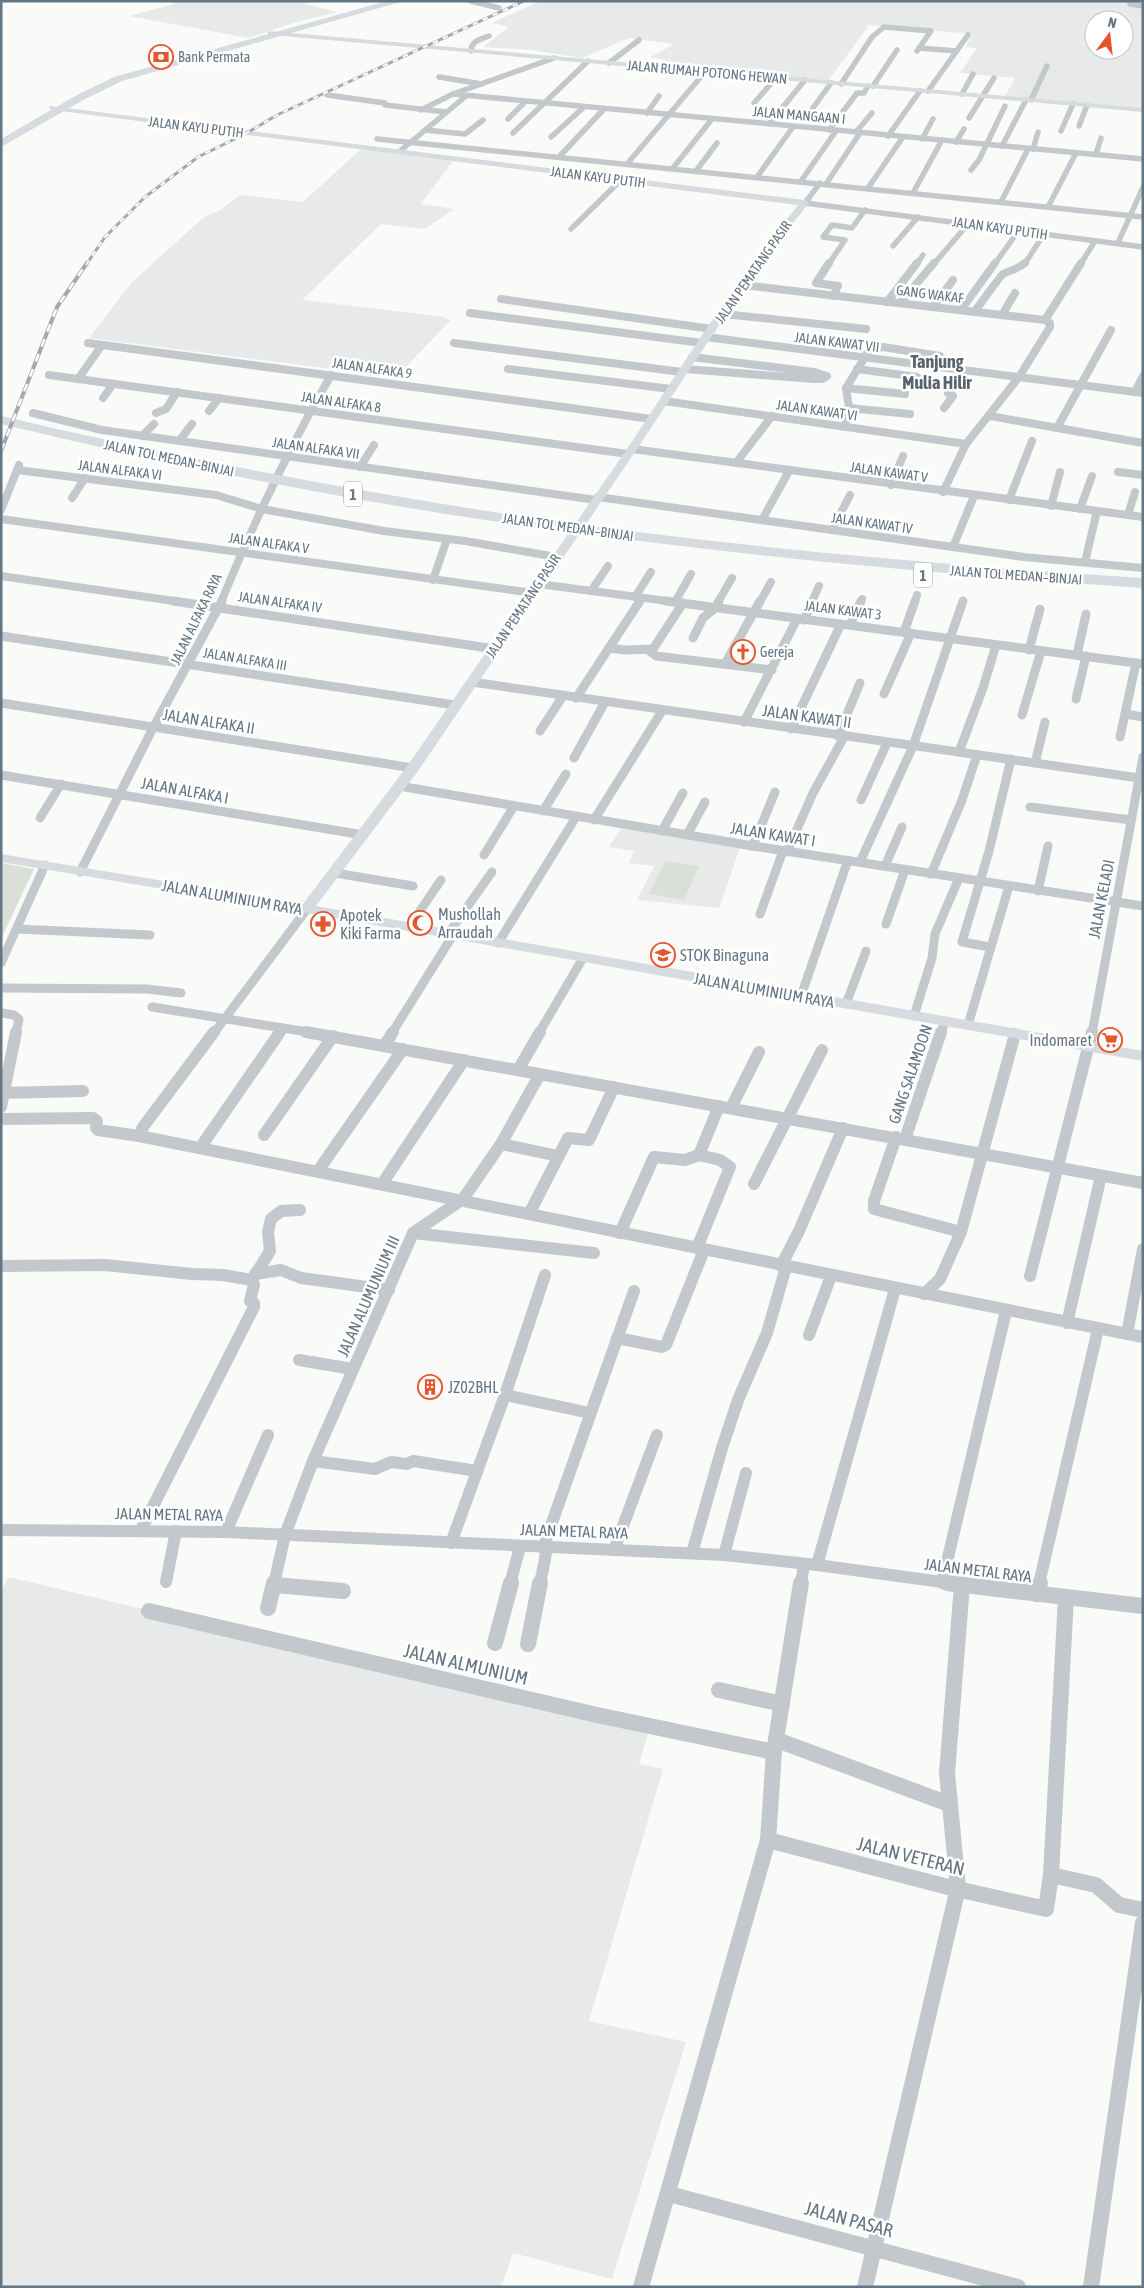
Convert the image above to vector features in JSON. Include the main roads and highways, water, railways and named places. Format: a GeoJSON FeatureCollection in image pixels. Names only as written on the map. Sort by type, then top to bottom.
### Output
{"type":"FeatureCollection","features":[{"type":"Feature","properties":{"kind":"highway"},"geometry":{"type":"LineString","coordinates":[[1,139],[56,108],[118,80],[391,1]]}},
{"type":"Feature","properties":{"kind":"highway"},"geometry":{"type":"LineString","coordinates":[[273,34],[399,1]]}},
{"type":"Feature","properties":{"kind":"highway"},"geometry":{"type":"LineString","coordinates":[[1,144],[56,108]]}},
{"type":"Feature","properties":{"kind":"highway","name":"JALAN TOL MEDAN–BINJAI"},"geometry":{"type":"LineString","coordinates":[[1,420],[167,458],[336,491],[785,563],[1143,591]]}},
{"type":"Feature","properties":{"kind":"highway","name":"JALAN TOL MEDAN–BINJAI"},"geometry":{"type":"LineString","coordinates":[[1,429],[157,465],[319,497],[502,527],[707,550],[894,566],[1143,583]]}},
{"type":"Feature","properties":{"kind":"highway"},"geometry":{"type":"LineString","coordinates":[[785,563],[908,577],[1143,598]]}},
{"type":"Feature","properties":{"kind":"railway"},"geometry":{"type":"LineString","coordinates":[[86,265],[105,237],[145,197],[198,157],[247,133],[277,115],[524,1]]}},
{"type":"Feature","properties":{"kind":"railway"},"geometry":{"type":"LineString","coordinates":[[1,451],[57,307],[87,263]]}},
{"type":"Feature","properties":{"kind":"place","name":"Bank Permata"},"geometry":{"type":"Point","coordinates":[161,57]}},
{"type":"Feature","properties":{"kind":"place","name":"Gereja"},"geometry":{"type":"Point","coordinates":[743,652]}},
{"type":"Feature","properties":{"kind":"place","name":"Mushollah Arraudah"},"geometry":{"type":"Point","coordinates":[420,923]}},
{"type":"Feature","properties":{"kind":"place","name":"Apotek Kiki Farma"},"geometry":{"type":"Point","coordinates":[323,924]}},
{"type":"Feature","properties":{"kind":"place","name":"STOK Binaguna"},"geometry":{"type":"Point","coordinates":[663,955]}},
{"type":"Feature","properties":{"kind":"place","name":"Indomaret"},"geometry":{"type":"Point","coordinates":[1110,1040]}},
{"type":"Feature","properties":{"kind":"place","name":"JZ02BHL"},"geometry":{"type":"Point","coordinates":[430,1387]}},
{"type":"Feature","properties":{"kind":"district","name":"Tanjung Mulia Hilir"},"geometry":{"type":"Point","coordinates":[937,371]}}]}
